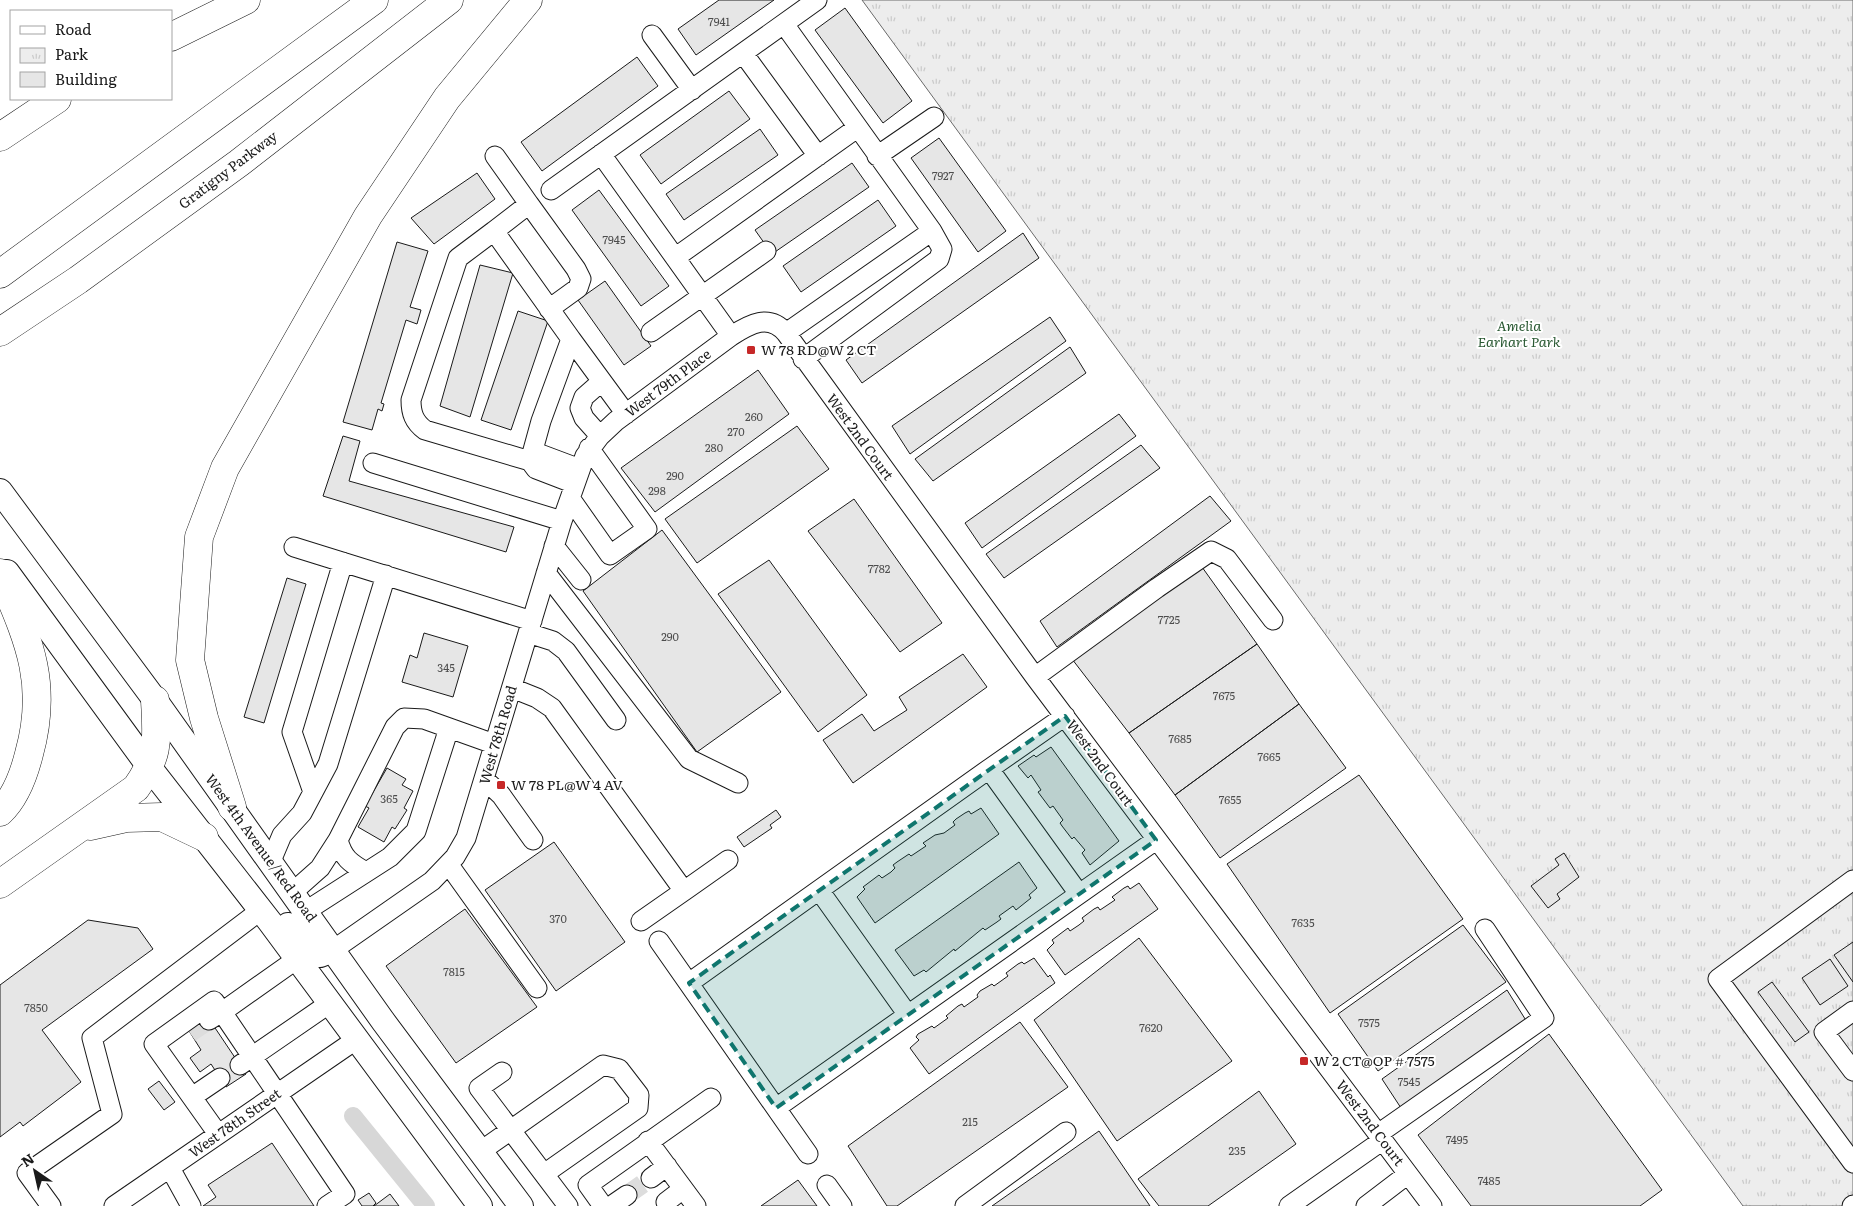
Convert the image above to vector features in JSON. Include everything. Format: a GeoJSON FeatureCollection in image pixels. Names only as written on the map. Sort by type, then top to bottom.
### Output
{"type":"FeatureCollection","features":[{"type":"Feature","properties":{"kind":"highway"},"geometry":{"type":"LineString","coordinates":[[172,37],[246,0]]}},
{"type":"Feature","properties":{"kind":"highway"},"geometry":{"type":"LineString","coordinates":[[0,274],[374,0]]}},
{"type":"Feature","properties":{"kind":"highway","name":"Gratigny Parkway"},"geometry":{"type":"LineString","coordinates":[[0,332],[78,280],[239,164],[450,0]]}},
{"type":"Feature","properties":{"kind":"highway"},"geometry":{"type":"LineString","coordinates":[[232,807],[204,718],[190,660],[199,537],[225,468],[368,216],[447,98],[528,0]]}},
{"type":"Feature","properties":{"kind":"highway"},"geometry":{"type":"LineString","coordinates":[[0,137],[56,100]]}},
{"type":"Feature","properties":{"kind":"highway"},"geometry":{"type":"LineString","coordinates":[[0,349],[78,280]]}},
{"type":"Feature","properties":{"kind":"highway"},"geometry":{"type":"LineString","coordinates":[[0,573],[27,638],[38,692],[35,731],[23,775],[0,812]]}},
{"type":"Feature","properties":{"kind":"highway"},"geometry":{"type":"LineString","coordinates":[[0,884],[136,788],[150,768],[158,742],[154,700]]}},
{"type":"Feature","properties":{"kind":"highway"},"geometry":{"type":"LineString","coordinates":[[81,828],[126,818],[162,817],[204,837]]}},
{"type":"Feature","properties":{"kind":"main road","name":"West 4th Avenue/Red Road"},"geometry":{"type":"LineString","coordinates":[[0,491],[521,1206]]}},
{"type":"Feature","properties":{"kind":"main road"},"geometry":{"type":"LineString","coordinates":[[0,563],[150,768],[261,910],[480,1206]]}},
{"type":"Feature","properties":{"kind":"main road"},"geometry":{"type":"LineString","coordinates":[[236,878],[260,895],[313,952],[320,955],[333,950]]}},
{"type":"Feature","properties":{"kind":"street"},"geometry":{"type":"LineString","coordinates":[[551,190],[744,54],[817,0]]}},
{"type":"Feature","properties":{"kind":"street"},"geometry":{"type":"LineString","coordinates":[[784,24],[932,231],[942,249],[939,259],[840,333],[803,358]]}},
{"type":"Feature","properties":{"kind":"street"},"geometry":{"type":"LineString","coordinates":[[652,35],[692,90]]}},
{"type":"Feature","properties":{"kind":"street"},"geometry":{"type":"LineString","coordinates":[[744,54],[818,156]]}},
{"type":"Feature","properties":{"kind":"street"},"geometry":{"type":"LineString","coordinates":[[877,156],[934,117]]}},
{"type":"Feature","properties":{"kind":"street"},"geometry":{"type":"LineString","coordinates":[[676,257],[857,128]]}},
{"type":"Feature","properties":{"kind":"street"},"geometry":{"type":"LineString","coordinates":[[601,154],[731,336]]}},
{"type":"Feature","properties":{"kind":"street"},"geometry":{"type":"LineString","coordinates":[[495,156],[576,269],[581,279],[578,288],[549,309]]}},
{"type":"Feature","properties":{"kind":"street"},"geometry":{"type":"LineString","coordinates":[[529,204],[458,258],[411,400],[415,420],[425,430],[530,461],[536,469],[582,467],[584,418],[580,408],[584,397],[601,382]]}},
{"type":"Feature","properties":{"kind":"street"},"geometry":{"type":"LineString","coordinates":[[494,231],[601,382],[626,414]]}},
{"type":"Feature","properties":{"kind":"street"},"geometry":{"type":"LineString","coordinates":[[786,333],[932,231]]}},
{"type":"Feature","properties":{"kind":"street"},"geometry":{"type":"LineString","coordinates":[[651,332],[766,252]]}},
{"type":"Feature","properties":{"kind":"street"},"geometry":{"type":"LineString","coordinates":[[822,308],[840,333]]}},
{"type":"Feature","properties":{"kind":"street","name":"West 79th Place"},"geometry":{"type":"LineString","coordinates":[[582,467],[626,414],[731,336],[748,325],[769,321]]}},
{"type":"Feature","properties":{"kind":"street","name":"West 2nd Court"},"geometry":{"type":"LineString","coordinates":[[769,321],[776,324],[786,333],[1035,677],[1432,1206]]}},
{"type":"Feature","properties":{"kind":"street"},"geometry":{"type":"LineString","coordinates":[[530,461],[541,421],[571,339]]}},
{"type":"Feature","properties":{"kind":"street"},"geometry":{"type":"LineString","coordinates":[[373,463],[562,521]]}},
{"type":"Feature","properties":{"kind":"street","name":"West 78th Road"},"geometry":{"type":"LineString","coordinates":[[333,950],[432,881],[449,865],[466,838],[554,546],[582,467]]}},
{"type":"Feature","properties":{"kind":"street"},"geometry":{"type":"LineString","coordinates":[[554,546],[581,580]]}},
{"type":"Feature","properties":{"kind":"street"},"geometry":{"type":"LineString","coordinates":[[294,547],[386,575],[530,627],[566,651],[616,720]]}},
{"type":"Feature","properties":{"kind":"street"},"geometry":{"type":"LineString","coordinates":[[1035,677],[1211,551],[1227,559],[1273,620]]}},
{"type":"Feature","properties":{"kind":"street"},"geometry":{"type":"LineString","coordinates":[[313,792],[292,732],[343,562]]}},
{"type":"Feature","properties":{"kind":"street"},"geometry":{"type":"LineString","coordinates":[[546,573],[689,759],[738,783]]}},
{"type":"Feature","properties":{"kind":"street"},"geometry":{"type":"LineString","coordinates":[[271,861],[287,828],[302,813],[328,764],[386,575]]}},
{"type":"Feature","properties":{"kind":"street"},"geometry":{"type":"LineString","coordinates":[[512,688],[537,698],[552,708],[684,891]]}},
{"type":"Feature","properties":{"kind":"street"},"geometry":{"type":"LineString","coordinates":[[689,983],[989,768],[1065,716]]}},
{"type":"Feature","properties":{"kind":"street"},"geometry":{"type":"LineString","coordinates":[[299,901],[338,840],[395,727],[404,718],[424,719],[494,744]]}},
{"type":"Feature","properties":{"kind":"street"},"geometry":{"type":"LineString","coordinates":[[299,901],[366,872],[390,857],[416,831],[449,728]]}},
{"type":"Feature","properties":{"kind":"street"},"geometry":{"type":"LineString","coordinates":[[989,768],[1079,894]]}},
{"type":"Feature","properties":{"kind":"street"},"geometry":{"type":"LineString","coordinates":[[485,780],[502,795],[533,840]]}},
{"type":"Feature","properties":{"kind":"street"},"geometry":{"type":"LineString","coordinates":[[338,840],[342,854],[349,863],[366,872]]}},
{"type":"Feature","properties":{"kind":"street"},"geometry":{"type":"LineString","coordinates":[[776,1108],[1156,840]]}},
{"type":"Feature","properties":{"kind":"street"},"geometry":{"type":"LineString","coordinates":[[641,921],[728,860]]}},
{"type":"Feature","properties":{"kind":"street"},"geometry":{"type":"LineString","coordinates":[[449,865],[537,988]]}},
{"type":"Feature","properties":{"kind":"street"},"geometry":{"type":"LineString","coordinates":[[1850,1153],[1718,978],[1853,880]]}},
{"type":"Feature","properties":{"kind":"street"},"geometry":{"type":"LineString","coordinates":[[819,890],[908,1015]]}},
{"type":"Feature","properties":{"kind":"street"},"geometry":{"type":"LineString","coordinates":[[51,1206],[27,1173],[112,1114],[92,1038],[261,910]]}},
{"type":"Feature","properties":{"kind":"street"},"geometry":{"type":"LineString","coordinates":[[1289,1206],[1544,1018],[1485,929]]}},
{"type":"Feature","properties":{"kind":"street"},"geometry":{"type":"LineString","coordinates":[[659,941],[808,1154]]}},
{"type":"Feature","properties":{"kind":"street"},"geometry":{"type":"LineString","coordinates":[[215,1016],[297,959]]}},
{"type":"Feature","properties":{"kind":"street"},"geometry":{"type":"LineString","coordinates":[[218,1134],[154,1044],[214,1001],[215,1016],[247,1061],[279,1093],[345,1194],[328,1206]]}},
{"type":"Feature","properties":{"kind":"street"},"geometry":{"type":"LineString","coordinates":[[247,1061],[330,1003]]}},
{"type":"Feature","properties":{"kind":"street"},"geometry":{"type":"LineString","coordinates":[[1853,1011],[1824,1032],[1853,1071]]}},
{"type":"Feature","properties":{"kind":"street"},"geometry":{"type":"LineString","coordinates":[[161,1053],[190,1033]]}},
{"type":"Feature","properties":{"kind":"street","name":"West 78th Street"},"geometry":{"type":"LineString","coordinates":[[114,1206],[356,1039]]}},
{"type":"Feature","properties":{"kind":"street"},"geometry":{"type":"LineString","coordinates":[[481,1151],[603,1065],[619,1069],[639,1095],[638,1108],[544,1174]]}},
{"type":"Feature","properties":{"kind":"street"},"geometry":{"type":"LineString","coordinates":[[502,1072],[480,1088],[568,1206]]}},
{"type":"Feature","properties":{"kind":"street"},"geometry":{"type":"LineString","coordinates":[[192,1097],[220,1078]]}},
{"type":"Feature","properties":{"kind":"street"},"geometry":{"type":"LineString","coordinates":[[604,1206],[588,1185],[710,1098]]}},
{"type":"Feature","properties":{"kind":"street"},"geometry":{"type":"LineString","coordinates":[[965,1206],[1066,1132]]}},
{"type":"Feature","properties":{"kind":"street"},"geometry":{"type":"LineString","coordinates":[[648,1141],[696,1206]]}},
{"type":"Feature","properties":{"kind":"street"},"geometry":{"type":"LineString","coordinates":[[651,1178],[667,1166]]}},
{"type":"Feature","properties":{"kind":"street"},"geometry":{"type":"LineString","coordinates":[[170,1168],[191,1206]]}},
{"type":"Feature","properties":{"kind":"street"},"geometry":{"type":"LineString","coordinates":[[1366,1206],[1408,1174]]}},
{"type":"Feature","properties":{"kind":"street"},"geometry":{"type":"LineString","coordinates":[[827,1185],[842,1206]]}},
{"type":"Feature","properties":{"kind":"street"},"geometry":{"type":"LineString","coordinates":[[666,1202],[683,1189]]}},
{"type":"Feature","properties":{"kind":"street"},"geometry":{"type":"LineString","coordinates":[[611,1206],[627,1195]]}},
{"type":"Feature","properties":{"kind":"highlighted area"},"geometry":{"type":"Polygon","coordinates":[[[1065,716],[1156,840],[776,1108],[689,983],[1065,716]]]}},
{"type":"Feature","properties":{"kind":"green space","name":"Amelia Earhart Park"},"geometry":{"type":"Polygon","coordinates":[[[862,0],[1853,0],[1853,1206],[1743,1206],[862,0]]]}},
{"type":"Feature","properties":{"kind":"building"},"geometry":{"type":"Polygon","coordinates":[[[719,0],[774,0],[696,55],[678,29],[719,0]]]}},
{"type":"Feature","properties":{"kind":"building"},"geometry":{"type":"Polygon","coordinates":[[[845,8],[912,101],[883,123],[815,30],[845,8]]]}},
{"type":"Feature","properties":{"kind":"building"},"geometry":{"type":"Polygon","coordinates":[[[637,57],[658,86],[542,171],[521,142],[637,57]]]}},
{"type":"Feature","properties":{"kind":"building"},"geometry":{"type":"Polygon","coordinates":[[[729,91],[750,119],[661,184],[640,155],[729,91]]]}},
{"type":"Feature","properties":{"kind":"building"},"geometry":{"type":"Polygon","coordinates":[[[760,129],[778,155],[684,220],[666,194],[760,129]]]}},
{"type":"Feature","properties":{"kind":"building"},"geometry":{"type":"Polygon","coordinates":[[[939,138],[1006,231],[978,252],[911,158],[939,138]]]}},
{"type":"Feature","properties":{"kind":"building"},"geometry":{"type":"Polygon","coordinates":[[[852,163],[869,187],[772,254],[755,230],[852,163]]]}},
{"type":"Feature","properties":{"kind":"building"},"geometry":{"type":"Polygon","coordinates":[[[477,173],[495,199],[434,244],[411,218],[477,173]]]}},
{"type":"Feature","properties":{"kind":"building"},"geometry":{"type":"Polygon","coordinates":[[[599,190],[669,286],[641,306],[572,210],[599,190]]]}},
{"type":"Feature","properties":{"kind":"building"},"geometry":{"type":"Polygon","coordinates":[[[878,200],[896,226],[801,292],[783,266],[878,200]]]}},
{"type":"Feature","properties":{"kind":"building"},"geometry":{"type":"Polygon","coordinates":[[[1023,233],[1039,258],[862,383],[846,360],[1023,233]]]}},
{"type":"Feature","properties":{"kind":"building"},"geometry":{"type":"Polygon","coordinates":[[[397,242],[428,251],[410,307],[421,310],[417,324],[406,320],[381,403],[384,404],[382,411],[378,409],[372,430],[343,422],[397,242]]]}},
{"type":"Feature","properties":{"kind":"building"},"geometry":{"type":"Polygon","coordinates":[[[480,265],[513,273],[470,417],[440,406],[480,265]]]}},
{"type":"Feature","properties":{"kind":"building"},"geometry":{"type":"Polygon","coordinates":[[[605,281],[651,346],[624,365],[578,300],[605,281]]]}},
{"type":"Feature","properties":{"kind":"building"},"geometry":{"type":"Polygon","coordinates":[[[518,311],[548,321],[511,430],[481,420],[518,311]]]}},
{"type":"Feature","properties":{"kind":"building"},"geometry":{"type":"Polygon","coordinates":[[[1050,317],[1066,341],[910,454],[892,426],[1050,317]]]}},
{"type":"Feature","properties":{"kind":"building"},"geometry":{"type":"Polygon","coordinates":[[[1070,347],[1086,373],[933,481],[915,459],[1070,347]]]}},
{"type":"Feature","properties":{"kind":"building"},"geometry":{"type":"Polygon","coordinates":[[[758,370],[789,414],[655,512],[621,468],[758,370]]]}},
{"type":"Feature","properties":{"kind":"building"},"geometry":{"type":"Polygon","coordinates":[[[1119,414],[1136,436],[982,548],[965,523],[1119,414]]]}},
{"type":"Feature","properties":{"kind":"building"},"geometry":{"type":"Polygon","coordinates":[[[797,426],[829,469],[697,563],[665,519],[797,426]]]}},
{"type":"Feature","properties":{"kind":"building"},"geometry":{"type":"Polygon","coordinates":[[[343,436],[360,441],[349,481],[514,527],[506,552],[323,496],[343,436]]]}},
{"type":"Feature","properties":{"kind":"building"},"geometry":{"type":"Polygon","coordinates":[[[1141,445],[1160,468],[1004,578],[986,554],[1141,445]]]}},
{"type":"Feature","properties":{"kind":"building"},"geometry":{"type":"Polygon","coordinates":[[[1210,496],[1231,521],[1057,647],[1040,621],[1210,496]]]}},
{"type":"Feature","properties":{"kind":"building"},"geometry":{"type":"Polygon","coordinates":[[[854,499],[942,623],[900,652],[808,531],[854,499]]]}},
{"type":"Feature","properties":{"kind":"building"},"geometry":{"type":"Polygon","coordinates":[[[662,530],[781,692],[697,752],[583,591],[662,530]]]}},
{"type":"Feature","properties":{"kind":"building"},"geometry":{"type":"Polygon","coordinates":[[[769,560],[867,695],[818,732],[718,594],[769,560]]]}},
{"type":"Feature","properties":{"kind":"building"},"geometry":{"type":"Polygon","coordinates":[[[1202,567],[1257,644],[1129,733],[1072,659],[1202,567]]]}},
{"type":"Feature","properties":{"kind":"building"},"geometry":{"type":"Polygon","coordinates":[[[287,578],[306,584],[264,723],[244,717],[287,578]]]}},
{"type":"Feature","properties":{"kind":"building"},"geometry":{"type":"Polygon","coordinates":[[[424,633],[468,646],[453,697],[402,682],[410,655],[417,658],[424,633]]]}},
{"type":"Feature","properties":{"kind":"building"},"geometry":{"type":"Polygon","coordinates":[[[1257,644],[1299,704],[1175,795],[1129,733],[1257,644]]]}},
{"type":"Feature","properties":{"kind":"building"},"geometry":{"type":"Polygon","coordinates":[[[963,654],[987,687],[853,783],[823,740],[862,714],[874,731],[907,710],[899,697],[963,654]]]}},
{"type":"Feature","properties":{"kind":"building"},"geometry":{"type":"Polygon","coordinates":[[[1299,704],[1346,768],[1220,858],[1175,795],[1299,704]]]}},
{"type":"Feature","properties":{"kind":"building"},"geometry":{"type":"Polygon","coordinates":[[[1051,747],[1119,841],[1090,865],[1082,853],[1085,850],[1074,837],[1072,839],[1062,826],[1060,823],[1063,820],[1053,806],[1050,808],[1038,792],[1041,790],[1031,775],[1028,778],[1018,766],[1034,755],[1036,757],[1051,747]]]}},
{"type":"Feature","properties":{"kind":"building"},"geometry":{"type":"Polygon","coordinates":[[[387,768],[406,779],[402,785],[413,791],[404,808],[407,810],[395,829],[392,827],[384,842],[358,827],[369,808],[365,806],[387,768]]]}},
{"type":"Feature","properties":{"kind":"building"},"geometry":{"type":"Polygon","coordinates":[[[1359,775],[1463,919],[1330,1013],[1227,864],[1359,775]]]}},
{"type":"Feature","properties":{"kind":"building"},"geometry":{"type":"Polygon","coordinates":[[[981,808],[999,834],[875,923],[857,897],[865,889],[863,887],[879,875],[882,878],[891,872],[895,868],[893,865],[909,854],[911,856],[926,846],[923,843],[935,835],[944,833],[955,825],[953,822],[956,819],[969,811],[971,814],[981,808]]]}},
{"type":"Feature","properties":{"kind":"building"},"geometry":{"type":"Polygon","coordinates":[[[776,810],[781,817],[770,825],[772,828],[744,847],[737,837],[776,810]]]}},
{"type":"Feature","properties":{"kind":"building"},"geometry":{"type":"Polygon","coordinates":[[[554,842],[625,942],[556,991],[485,890],[554,842]]]}},
{"type":"Feature","properties":{"kind":"building"},"geometry":{"type":"Polygon","coordinates":[[[1564,853],[1579,877],[1557,894],[1560,899],[1548,908],[1531,886],[1559,865],[1555,859],[1564,853]]]}},
{"type":"Feature","properties":{"kind":"building"},"geometry":{"type":"Polygon","coordinates":[[[1019,862],[1037,888],[1029,895],[1031,898],[1016,910],[1013,906],[999,916],[1001,919],[985,930],[983,928],[926,972],[924,970],[914,976],[895,950],[1019,862]]]}},
{"type":"Feature","properties":{"kind":"building"},"geometry":{"type":"Polygon","coordinates":[[[1139,883],[1158,909],[1065,975],[1047,950],[1054,943],[1052,940],[1068,928],[1070,931],[1079,925],[1084,921],[1082,918],[1094,909],[1098,907],[1100,910],[1115,900],[1112,897],[1124,888],[1128,886],[1130,889],[1139,883]]]}},
{"type":"Feature","properties":{"kind":"building"},"geometry":{"type":"Polygon","coordinates":[[[465,909],[537,1007],[456,1063],[386,966],[465,909]]]}},
{"type":"Feature","properties":{"kind":"building"},"geometry":{"type":"Polygon","coordinates":[[[88,920],[138,928],[153,949],[42,1030],[81,1082],[23,1126],[20,1122],[0,1137],[0,985],[88,920]]]}},
{"type":"Feature","properties":{"kind":"building"},"geometry":{"type":"Polygon","coordinates":[[[1463,925],[1506,982],[1378,1071],[1338,1014],[1463,925]]]}},
{"type":"Feature","properties":{"kind":"building"},"geometry":{"type":"Polygon","coordinates":[[[1139,938],[1232,1061],[1117,1141],[1034,1020],[1139,938]]]}},
{"type":"Feature","properties":{"kind":"building"},"geometry":{"type":"Polygon","coordinates":[[[1853,942],[1853,982],[1834,955],[1853,942]]]}},
{"type":"Feature","properties":{"kind":"building"},"geometry":{"type":"Polygon","coordinates":[[[1034,958],[1048,977],[1050,975],[1055,983],[929,1074],[910,1048],[919,1040],[916,1037],[918,1034],[932,1026],[934,1028],[948,1018],[946,1016],[958,1006],[962,1004],[964,1007],[978,997],[977,995],[980,991],[992,984],[994,986],[1008,976],[1006,973],[1018,964],[1022,962],[1024,964],[1034,958]]]}},
{"type":"Feature","properties":{"kind":"building"},"geometry":{"type":"Polygon","coordinates":[[[1830,959],[1848,986],[1820,1005],[1802,978],[1830,959]]]}},
{"type":"Feature","properties":{"kind":"building"},"geometry":{"type":"Polygon","coordinates":[[[1772,982],[1809,1032],[1795,1042],[1758,992],[1772,982]]]}},
{"type":"Feature","properties":{"kind":"building"},"geometry":{"type":"Polygon","coordinates":[[[1507,990],[1527,1022],[1401,1108],[1382,1079],[1507,990]]]}},
{"type":"Feature","properties":{"kind":"building"},"geometry":{"type":"Polygon","coordinates":[[[205,1013],[246,1074],[226,1087],[211,1064],[200,1072],[190,1058],[201,1050],[186,1026],[205,1013]]]}},
{"type":"Feature","properties":{"kind":"building"},"geometry":{"type":"Polygon","coordinates":[[[1020,1022],[1068,1087],[897,1206],[887,1206],[848,1146],[1020,1022]]]}},
{"type":"Feature","properties":{"kind":"building"},"geometry":{"type":"Polygon","coordinates":[[[1549,1034],[1662,1190],[1640,1206],[1471,1206],[1418,1135],[1549,1034]]]}},
{"type":"Feature","properties":{"kind":"building"},"geometry":{"type":"Polygon","coordinates":[[[159,1081],[175,1102],[164,1110],[148,1089],[159,1081]]]}},
{"type":"Feature","properties":{"kind":"building"},"geometry":{"type":"Polygon","coordinates":[[[1259,1091],[1296,1144],[1208,1206],[1159,1206],[1138,1179],[1259,1091]]]}},
{"type":"Feature","properties":{"kind":"building"},"geometry":{"type":"Polygon","coordinates":[[[1099,1131],[1150,1206],[992,1206],[1099,1131]]]}},
{"type":"Feature","properties":{"kind":"building"},"geometry":{"type":"Polygon","coordinates":[[[272,1143],[314,1206],[203,1206],[216,1197],[208,1185],[272,1143]]]}},
{"type":"Feature","properties":{"kind":"building"},"geometry":{"type":"Polygon","coordinates":[[[798,1180],[817,1206],[761,1206],[798,1180]]]}},
{"type":"Feature","properties":{"kind":"building"},"geometry":{"type":"Polygon","coordinates":[[[369,1193],[376,1203],[373,1206],[362,1206],[358,1200],[369,1193]]]}},
{"type":"Feature","properties":{"kind":"building"},"geometry":{"type":"Polygon","coordinates":[[[390,1194],[399,1206],[374,1206],[390,1194]]]}},
{"type":"Feature","properties":{"kind":"waterway"},"geometry":{"type":"LineString","coordinates":[[353,1116],[426,1206]]}},
{"type":"Feature","properties":{"kind":"tunnel"},"geometry":{"type":"LineString","coordinates":[[190,1033],[209,1020]]}},
{"type":"Feature","properties":{"kind":"tunnel"},"geometry":{"type":"LineString","coordinates":[[627,1195],[651,1178]]}},
{"type":"Feature","properties":{"kind":"place","name":"W 78 RD@W 2 CT"},"geometry":{"type":"Point","coordinates":[751,350]}},
{"type":"Feature","properties":{"kind":"place","name":"W 78 PL@W 4 AV"},"geometry":{"type":"Point","coordinates":[501,785]}},
{"type":"Feature","properties":{"kind":"place","name":"W 2 CT@OP # 7575"},"geometry":{"type":"Point","coordinates":[1304,1061]}}]}
